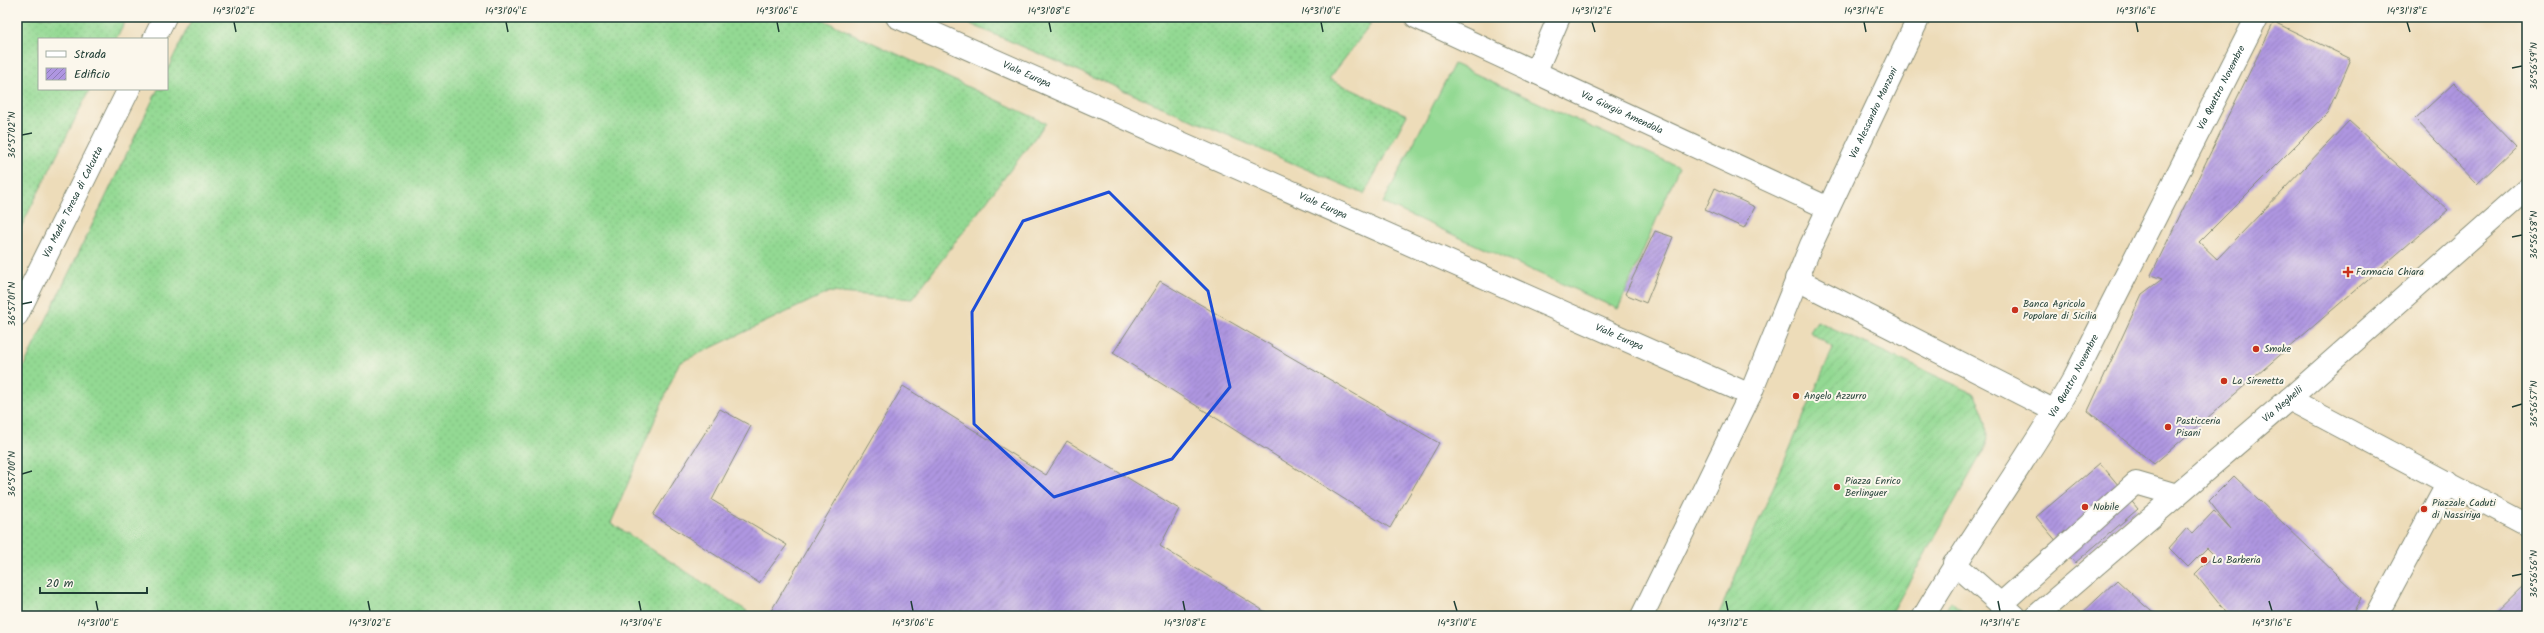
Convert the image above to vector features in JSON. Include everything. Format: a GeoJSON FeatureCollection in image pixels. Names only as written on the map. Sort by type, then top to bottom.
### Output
{"type":"FeatureCollection","features":[{"type":"Feature","properties":{"kind":"street"},"geometry":{"type":"LineString","coordinates":[[154,38],[165,17]]}},
{"type":"Feature","properties":{"kind":"street","name":"Viale Europa"},"geometry":{"type":"LineString","coordinates":[[897,17],[1750,395]]}},
{"type":"Feature","properties":{"kind":"street","name":"Via Giorgio Amendola"},"geometry":{"type":"LineString","coordinates":[[1416,17],[1536,71],[1828,208]]}},
{"type":"Feature","properties":{"kind":"street"},"geometry":{"type":"LineString","coordinates":[[1536,71],[1559,17]]}},
{"type":"Feature","properties":{"kind":"street","name":"Via Alessandro Manzoni"},"geometry":{"type":"LineString","coordinates":[[1642,616],[1750,395],[1796,279],[1918,17]]}},
{"type":"Feature","properties":{"kind":"street","name":"Via Quattro Novembre"},"geometry":{"type":"LineString","coordinates":[[1924,616],[1954,563],[2055,411],[2257,17]]}},
{"type":"Feature","properties":{"kind":"street","name":"Via Madre Teresa di Calcutta"},"geometry":{"type":"LineString","coordinates":[[17,315],[129,90]]}},
{"type":"Feature","properties":{"kind":"street","name":"Via Neghelli"},"geometry":{"type":"LineString","coordinates":[[2036,616],[2289,399],[2527,189]]}},
{"type":"Feature","properties":{"kind":"street"},"geometry":{"type":"LineString","coordinates":[[1796,279],[2055,411]]}},
{"type":"Feature","properties":{"kind":"street"},"geometry":{"type":"LineString","coordinates":[[2289,399],[2527,525]]}},
{"type":"Feature","properties":{"kind":"street"},"geometry":{"type":"LineString","coordinates":[[2376,616],[2448,482]]}},
{"type":"Feature","properties":{"kind":"street"},"geometry":{"type":"LineString","coordinates":[[1954,563],[2008,610],[2136,483],[2177,495]]}},
{"type":"Feature","properties":{"kind":"highlighted area"},"geometry":{"type":"Polygon","coordinates":[[[1109,192],[1208,291],[1230,387],[1172,459],[1054,497],[974,424],[972,312],[1023,221],[1109,192]]]}},
{"type":"Feature","properties":{"kind":"green space"},"geometry":{"type":"Polygon","coordinates":[[[17,17],[127,17],[116,38],[38,38],[38,90],[90,90],[17,235],[17,17]]]}},
{"type":"Feature","properties":{"kind":"green space"},"geometry":{"type":"Polygon","coordinates":[[[193,17],[817,17],[1046,123],[912,299],[829,292],[679,363],[611,523],[747,611],[744,616],[17,616],[17,380],[158,90],[168,90],[168,68],[193,17]]]}},
{"type":"Feature","properties":{"kind":"green space"},"geometry":{"type":"Polygon","coordinates":[[[954,17],[1357,17],[1371,24],[1329,79],[1407,115],[1364,194],[954,17]]]}},
{"type":"Feature","properties":{"kind":"green space"},"geometry":{"type":"Polygon","coordinates":[[[1454,64],[1679,167],[1618,309],[1383,203],[1454,64]]]}},
{"type":"Feature","properties":{"kind":"green space"},"geometry":{"type":"Polygon","coordinates":[[[1817,321],[1973,393],[1985,418],[1987,431],[1986,446],[1890,616],[1718,616],[1833,348],[1810,332],[1817,321]]]}},
{"type":"Feature","properties":{"kind":"green space"},"geometry":{"type":"Polygon","coordinates":[[[1951,601],[1967,616],[1943,616],[1951,601]]]}},
{"type":"Feature","properties":{"kind":"building"},"geometry":{"type":"Polygon","coordinates":[[[2274,22],[2351,59],[2327,114],[2199,242],[2217,259],[2349,121],[2448,210],[2154,464],[2088,411],[2142,294],[2162,279],[2151,275],[2274,22]]]}},
{"type":"Feature","properties":{"kind":"building"},"geometry":{"type":"Polygon","coordinates":[[[2454,83],[2516,147],[2477,184],[2415,119],[2454,83]]]}},
{"type":"Feature","properties":{"kind":"building"},"geometry":{"type":"Polygon","coordinates":[[[1715,188],[1755,207],[1744,228],[1705,210],[1715,188]]]}},
{"type":"Feature","properties":{"kind":"building"},"geometry":{"type":"Polygon","coordinates":[[[1655,231],[1673,237],[1646,303],[1625,294],[1655,231]]]}},
{"type":"Feature","properties":{"kind":"building"},"geometry":{"type":"Polygon","coordinates":[[[1160,281],[1439,443],[1390,528],[1113,353],[1160,281]]]}},
{"type":"Feature","properties":{"kind":"building"},"geometry":{"type":"Polygon","coordinates":[[[903,386],[1046,475],[1067,441],[1179,509],[1160,546],[1272,616],[768,616],[903,386]]]}},
{"type":"Feature","properties":{"kind":"building"},"geometry":{"type":"Polygon","coordinates":[[[720,409],[751,426],[712,500],[787,545],[759,583],[653,515],[720,409]]]}},
{"type":"Feature","properties":{"kind":"building"},"geometry":{"type":"Polygon","coordinates":[[[2100,463],[2138,509],[2075,563],[2036,517],[2100,463]]]}},
{"type":"Feature","properties":{"kind":"building"},"geometry":{"type":"Polygon","coordinates":[[[2234,476],[2361,598],[2352,616],[2229,616],[2195,574],[2214,555],[2207,548],[2188,567],[2169,548],[2187,528],[2193,533],[2214,511],[2231,529],[2209,501],[2234,476]]]}},
{"type":"Feature","properties":{"kind":"building"},"geometry":{"type":"Polygon","coordinates":[[[2117,580],[2144,605],[2157,616],[2079,616],[2117,580]]]}},
{"type":"Feature","properties":{"kind":"building"},"geometry":{"type":"Polygon","coordinates":[[[2527,582],[2527,616],[2492,616],[2527,582]]]}},
{"type":"Feature","properties":{"kind":"place","name":"Farmacia Chiara"},"geometry":{"type":"Point","coordinates":[2348,272]}},
{"type":"Feature","properties":{"kind":"place","name":"Banca Agricola Popolare di Sicilia"},"geometry":{"type":"Point","coordinates":[2015,310]}},
{"type":"Feature","properties":{"kind":"place","name":"Smoke"},"geometry":{"type":"Point","coordinates":[2256,349]}},
{"type":"Feature","properties":{"kind":"place","name":"La Sirenetta"},"geometry":{"type":"Point","coordinates":[2224,381]}},
{"type":"Feature","properties":{"kind":"place","name":"Angelo Azzurro"},"geometry":{"type":"Point","coordinates":[1796,396]}},
{"type":"Feature","properties":{"kind":"place","name":"Pasticceria Pisani"},"geometry":{"type":"Point","coordinates":[2168,427]}},
{"type":"Feature","properties":{"kind":"place","name":"Piazza Enrico Berlinguer"},"geometry":{"type":"Point","coordinates":[1837,487]}},
{"type":"Feature","properties":{"kind":"place","name":"Nobile"},"geometry":{"type":"Point","coordinates":[2085,507]}},
{"type":"Feature","properties":{"kind":"place","name":"Piazzale Caduti di Nassiriya"},"geometry":{"type":"Point","coordinates":[2424,509]}},
{"type":"Feature","properties":{"kind":"place","name":"La Barberia"},"geometry":{"type":"Point","coordinates":[2204,560]}}]}
